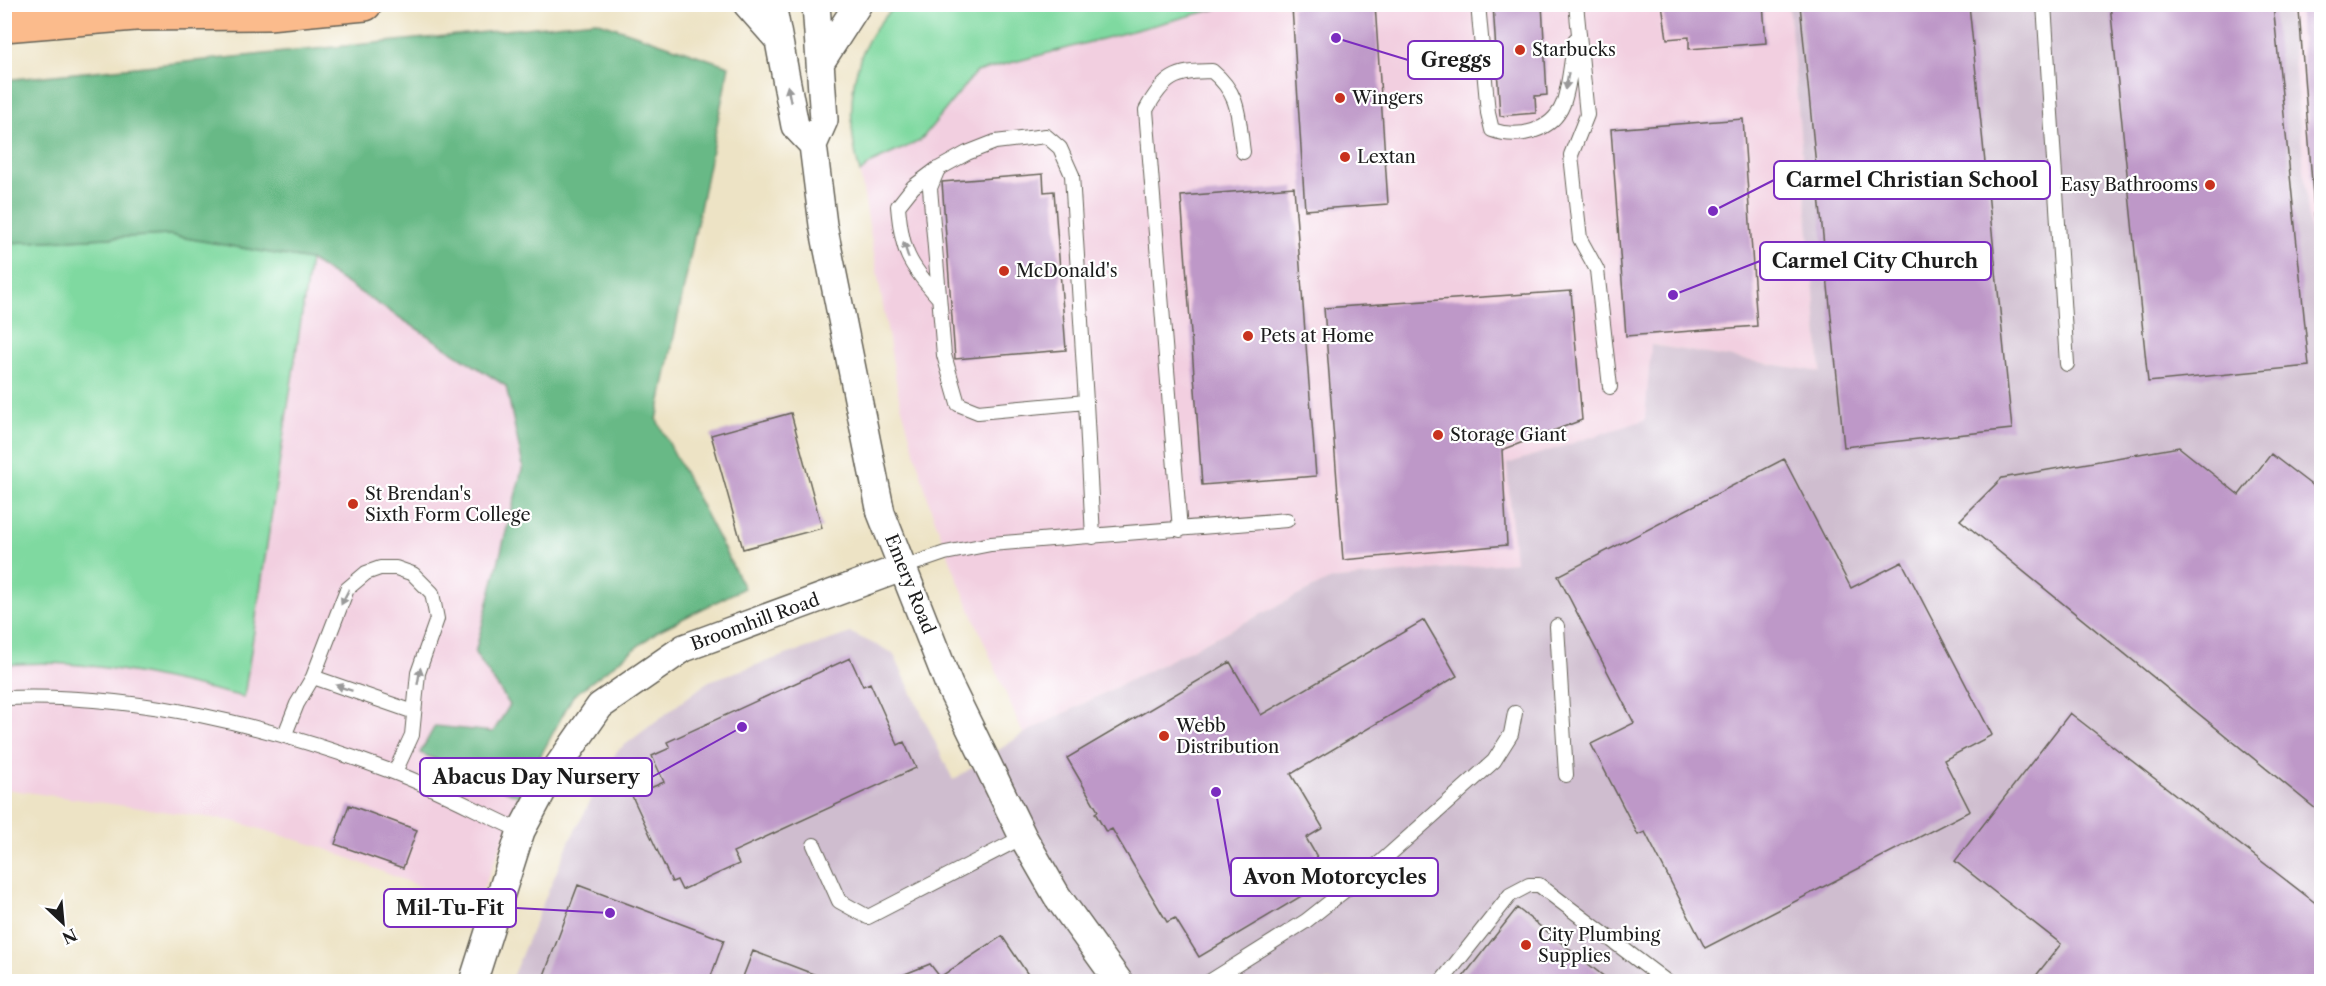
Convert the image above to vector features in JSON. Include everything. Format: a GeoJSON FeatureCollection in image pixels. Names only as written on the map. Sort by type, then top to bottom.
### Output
{"type":"FeatureCollection","features":[{"type":"Feature","properties":{"kind":"highway"},"geometry":{"type":"LineString","coordinates":[[135,14],[168,4]]}},
{"type":"Feature","properties":{"kind":"highway"},"geometry":{"type":"LineString","coordinates":[[4,25],[135,14],[268,13],[365,4]]}},
{"type":"Feature","properties":{"kind":"street"},"geometry":{"type":"LineString","coordinates":[[747,4],[779,41]]}},
{"type":"Feature","properties":{"kind":"street"},"geometry":{"type":"LineString","coordinates":[[772,4],[795,126],[813,145]]}},
{"type":"Feature","properties":{"kind":"street","name":"Emery Road"},"geometry":{"type":"LineString","coordinates":[[816,4],[822,60],[824,120],[813,145],[823,225],[881,513],[950,685],[1023,837],[1057,896],[1119,981]]}},
{"type":"Feature","properties":{"kind":"street"},"geometry":{"type":"LineString","coordinates":[[822,60],[858,4]]}},
{"type":"Feature","properties":{"kind":"street","name":"Broomhill Road"},"geometry":{"type":"LineString","coordinates":[[475,981],[521,831],[547,782],[600,706],[684,648],[904,567]]}},
{"type":"Feature","properties":{"kind":"lane"},"geometry":{"type":"LineString","coordinates":[[1478,4],[1488,113],[1492,130],[1506,135],[1531,132],[1550,124],[1563,105],[1578,23]]}},
{"type":"Feature","properties":{"kind":"lane"},"geometry":{"type":"LineString","coordinates":[[1576,4],[1587,115],[1571,155],[1580,239],[1597,270],[1610,387]]}},
{"type":"Feature","properties":{"kind":"lane"},"geometry":{"type":"LineString","coordinates":[[2044,4],[2067,364]]}},
{"type":"Feature","properties":{"kind":"lane"},"geometry":{"type":"LineString","coordinates":[[1180,530],[1146,110],[1159,87],[1184,71],[1212,71],[1228,84],[1236,102],[1243,152]]}},
{"type":"Feature","properties":{"kind":"lane"},"geometry":{"type":"LineString","coordinates":[[938,297],[911,267],[900,232],[898,206],[914,187],[938,169],[967,153],[995,142],[1046,136],[1060,148],[1072,175],[1094,537]]}},
{"type":"Feature","properties":{"kind":"lane"},"geometry":{"type":"LineString","coordinates":[[938,169],[930,188],[938,297],[944,355],[958,404],[978,412],[1086,402]]}},
{"type":"Feature","properties":{"kind":"lane"},"geometry":{"type":"LineString","coordinates":[[904,567],[945,552],[991,544],[1287,520]]}},
{"type":"Feature","properties":{"kind":"lane"},"geometry":{"type":"LineString","coordinates":[[285,734],[297,704],[313,677],[347,589],[366,573],[380,568],[396,568],[413,574],[432,593],[437,619],[418,673],[412,735],[395,772]]}},
{"type":"Feature","properties":{"kind":"lane"},"geometry":{"type":"LineString","coordinates":[[1557,626],[1566,775]]}},
{"type":"Feature","properties":{"kind":"lane"},"geometry":{"type":"LineString","coordinates":[[313,677],[414,712]]}},
{"type":"Feature","properties":{"kind":"lane"},"geometry":{"type":"LineString","coordinates":[[4,698],[47,697],[186,710],[285,734],[395,772],[521,831]]}},
{"type":"Feature","properties":{"kind":"lane"},"geometry":{"type":"LineString","coordinates":[[1209,981],[1306,921],[1382,861],[1494,761],[1511,734],[1515,713]]}},
{"type":"Feature","properties":{"kind":"lane"},"geometry":{"type":"LineString","coordinates":[[814,845],[839,901],[868,917],[1023,837]]}},
{"type":"Feature","properties":{"kind":"lane"},"geometry":{"type":"LineString","coordinates":[[1441,981],[1510,895],[1529,885],[1539,885],[1667,981]]}},
{"type":"Feature","properties":{"kind":"shaded area"},"geometry":{"type":"Polygon","coordinates":[[[1231,5],[1789,5],[1821,372],[1652,345],[1646,420],[1507,464],[1516,562],[1329,580],[1023,734],[959,583],[931,509],[899,398],[860,173],[873,162],[920,141],[976,72],[1231,5]]]}},
{"type":"Feature","properties":{"kind":"shaded area"},"geometry":{"type":"Polygon","coordinates":[[[1789,5],[2289,5],[2322,365],[2321,981],[510,982],[569,842],[617,751],[709,681],[851,633],[893,653],[953,780],[1023,734],[1329,580],[1515,562],[1507,464],[1645,420],[1651,345],[1821,372],[1789,5]]]}},
{"type":"Feature","properties":{"kind":"shaded area"},"geometry":{"type":"Polygon","coordinates":[[[2289,5],[2321,5],[2321,365],[2289,5]]]}},
{"type":"Feature","properties":{"kind":"shaded area","name":"St Brendan's Sixth Form College"},"geometry":{"type":"Polygon","coordinates":[[[596,21],[729,66],[657,420],[744,588],[658,631],[573,697],[528,779],[475,909],[321,847],[233,821],[5,789],[5,80],[596,21]]]}},
{"type":"Feature","properties":{"kind":"green space"},"geometry":{"type":"Polygon","coordinates":[[[899,4],[1231,5],[976,72],[920,141],[873,162],[860,173],[852,128],[854,81],[869,39],[882,20],[899,4]]]}},
{"type":"Feature","properties":{"kind":"green space"},"geometry":{"type":"Polygon","coordinates":[[[596,21],[729,66],[657,420],[744,588],[658,631],[573,696],[520,797],[420,753],[435,726],[493,732],[510,705],[475,653],[523,466],[506,386],[310,260],[169,235],[5,243],[5,80],[596,21]]]}},
{"type":"Feature","properties":{"kind":"green space"},"geometry":{"type":"Polygon","coordinates":[[[169,235],[310,260],[244,697],[126,671],[66,664],[5,665],[5,243],[169,235]]]}},
{"type":"Feature","properties":{"kind":"building"},"geometry":{"type":"Polygon","coordinates":[[[1375,4],[1388,204],[1305,210],[1292,7],[1375,4]]]}},
{"type":"Feature","properties":{"kind":"building","name":"Starbucks"},"geometry":{"type":"Polygon","coordinates":[[[1493,4],[1542,4],[1547,95],[1535,96],[1536,113],[1500,116],[1493,4]]]}},
{"type":"Feature","properties":{"kind":"building"},"geometry":{"type":"Polygon","coordinates":[[[1662,4],[1763,4],[1766,43],[1689,49],[1689,37],[1667,39],[1662,4]]]}},
{"type":"Feature","properties":{"kind":"building","name":"Easy Bathrooms"},"geometry":{"type":"Polygon","coordinates":[[[2110,4],[2273,4],[2309,366],[2148,382],[2110,4]]]}},
{"type":"Feature","properties":{"kind":"building"},"geometry":{"type":"Polygon","coordinates":[[[1800,5],[1969,5],[2012,429],[1844,447],[1800,5]]]}},
{"type":"Feature","properties":{"kind":"building"},"geometry":{"type":"Polygon","coordinates":[[[2322,9],[2322,221],[2315,222],[2299,10],[2322,9]]]}},
{"type":"Feature","properties":{"kind":"building"},"geometry":{"type":"Polygon","coordinates":[[[1743,119],[1757,326],[1626,336],[1611,129],[1743,119]]]}},
{"type":"Feature","properties":{"kind":"building","name":"McDonald's"},"geometry":{"type":"Polygon","coordinates":[[[1043,174],[1044,192],[1054,191],[1066,350],[955,359],[942,182],[1043,174]]]}},
{"type":"Feature","properties":{"kind":"building","name":"Pets at Home"},"geometry":{"type":"Polygon","coordinates":[[[1294,187],[1316,476],[1202,485],[1181,196],[1294,187]]]}},
{"type":"Feature","properties":{"kind":"building","name":"Storage Giant"},"geometry":{"type":"Polygon","coordinates":[[[1571,291],[1582,420],[1502,450],[1507,545],[1343,560],[1324,308],[1571,291]]]}},
{"type":"Feature","properties":{"kind":"building"},"geometry":{"type":"Polygon","coordinates":[[[791,413],[822,528],[743,549],[711,435],[791,413]]]}},
{"type":"Feature","properties":{"kind":"building"},"geometry":{"type":"Polygon","coordinates":[[[2179,447],[2239,495],[2271,454],[2322,493],[2322,814],[1960,520],[2002,478],[2179,447]]]}},
{"type":"Feature","properties":{"kind":"building"},"geometry":{"type":"Polygon","coordinates":[[[1784,459],[1851,588],[1902,562],[1992,735],[1944,760],[1970,811],[1705,948],[1645,832],[1638,835],[1591,744],[1634,723],[1558,576],[1784,459]]]}},
{"type":"Feature","properties":{"kind":"building"},"geometry":{"type":"Polygon","coordinates":[[[1424,620],[1457,676],[1291,774],[1323,828],[1306,838],[1330,879],[1199,957],[1175,918],[1167,922],[1112,829],[1106,832],[1095,813],[1098,811],[1067,758],[1230,662],[1261,715],[1424,620]]]}},
{"type":"Feature","properties":{"kind":"building"},"geometry":{"type":"Polygon","coordinates":[[[850,658],[863,686],[870,683],[898,745],[904,742],[916,768],[733,852],[739,864],[682,890],[677,880],[672,882],[632,796],[664,782],[652,756],[670,748],[667,742],[850,658]]]}},
{"type":"Feature","properties":{"kind":"building"},"geometry":{"type":"Polygon","coordinates":[[[2070,713],[2322,908],[2322,982],[2031,982],[2061,944],[1955,861],[2070,713]]]}},
{"type":"Feature","properties":{"kind":"building"},"geometry":{"type":"Polygon","coordinates":[[[349,805],[417,830],[403,868],[335,844],[349,805]]]}},
{"type":"Feature","properties":{"kind":"building"},"geometry":{"type":"Polygon","coordinates":[[[578,885],[724,940],[709,982],[553,982],[543,978],[578,885]]]}},
{"type":"Feature","properties":{"kind":"building","name":"City Plumbing Supplies"},"geometry":{"type":"Polygon","coordinates":[[[1517,908],[1611,982],[1459,982],[1517,908]]]}},
{"type":"Feature","properties":{"kind":"building"},"geometry":{"type":"Polygon","coordinates":[[[1002,936],[1033,982],[885,982],[930,964],[940,977],[1002,936]]]}},
{"type":"Feature","properties":{"kind":"building"},"geometry":{"type":"Polygon","coordinates":[[[753,951],[829,980],[828,982],[741,982],[753,951]]]}},
{"type":"Feature","properties":{"kind":"place","name":"Greggs"},"geometry":{"type":"Point","coordinates":[1336,38]}},
{"type":"Feature","properties":{"kind":"place","name":"Starbucks"},"geometry":{"type":"Point","coordinates":[1520,50]}},
{"type":"Feature","properties":{"kind":"place","name":"Wingers"},"geometry":{"type":"Point","coordinates":[1340,98]}},
{"type":"Feature","properties":{"kind":"place","name":"Lextan"},"geometry":{"type":"Point","coordinates":[1345,157]}},
{"type":"Feature","properties":{"kind":"place","name":"Easy Bathrooms"},"geometry":{"type":"Point","coordinates":[2210,185]}},
{"type":"Feature","properties":{"kind":"place","name":"Carmel Christian School"},"geometry":{"type":"Point","coordinates":[1713,211]}},
{"type":"Feature","properties":{"kind":"place","name":"McDonald's"},"geometry":{"type":"Point","coordinates":[1004,271]}},
{"type":"Feature","properties":{"kind":"place","name":"Carmel City Church"},"geometry":{"type":"Point","coordinates":[1673,295]}},
{"type":"Feature","properties":{"kind":"place","name":"Pets at Home"},"geometry":{"type":"Point","coordinates":[1248,336]}},
{"type":"Feature","properties":{"kind":"place","name":"Storage Giant"},"geometry":{"type":"Point","coordinates":[1438,435]}},
{"type":"Feature","properties":{"kind":"place","name":"St Brendan's Sixth Form College"},"geometry":{"type":"Point","coordinates":[353,504]}},
{"type":"Feature","properties":{"kind":"place","name":"Abacus Day Nursery"},"geometry":{"type":"Point","coordinates":[742,727]}},
{"type":"Feature","properties":{"kind":"place","name":"Webb Distribution"},"geometry":{"type":"Point","coordinates":[1164,736]}},
{"type":"Feature","properties":{"kind":"place","name":"Avon Motorcycles"},"geometry":{"type":"Point","coordinates":[1216,792]}},
{"type":"Feature","properties":{"kind":"place","name":"Mil-Tu-Fit"},"geometry":{"type":"Point","coordinates":[610,913]}},
{"type":"Feature","properties":{"kind":"place","name":"City Plumbing Supplies"},"geometry":{"type":"Point","coordinates":[1526,945]}}]}
